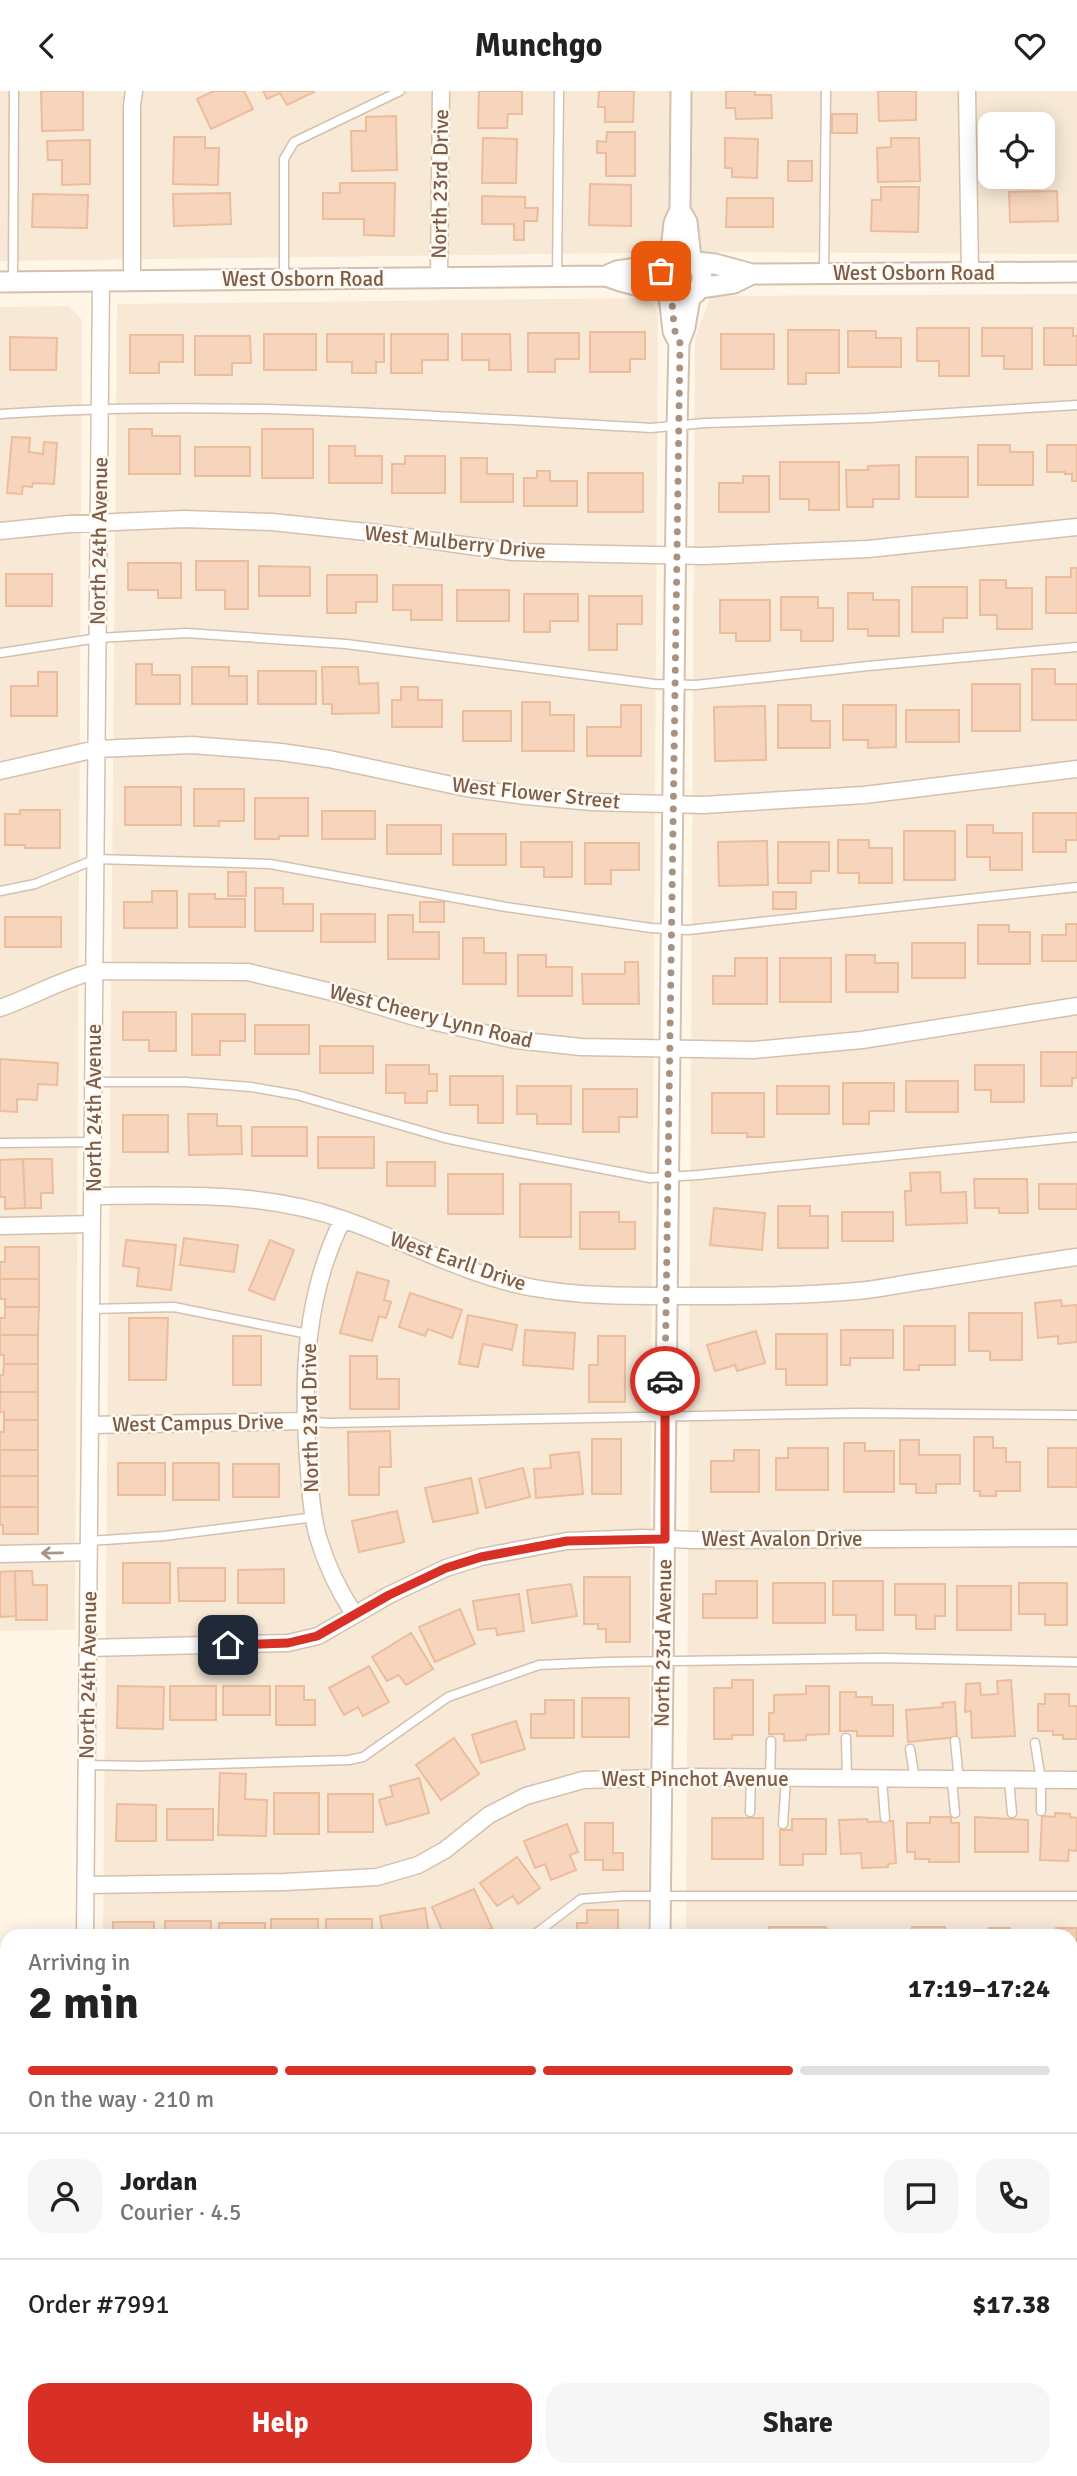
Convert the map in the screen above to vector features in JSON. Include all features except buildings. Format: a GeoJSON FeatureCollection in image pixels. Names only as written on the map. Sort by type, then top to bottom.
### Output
{"type":"FeatureCollection","features":[{"type":"Feature","properties":{"kind":"street"},"geometry":{"type":"LineString","coordinates":[[132,280],[134,91]]}},
{"type":"Feature","properties":{"kind":"street","name":"North 23rd Drive"},"geometry":{"type":"LineString","coordinates":[[439,278],[441,91]]}},
{"type":"Feature","properties":{"kind":"street"},"geometry":{"type":"LineString","coordinates":[[666,292],[660,278],[667,262],[674,223],[680,210],[681,91]]}},
{"type":"Feature","properties":{"kind":"street"},"geometry":{"type":"LineString","coordinates":[[967,91],[970,272]]}},
{"type":"Feature","properties":{"kind":"street"},"geometry":{"type":"LineString","coordinates":[[680,210],[687,222],[694,260],[703,275],[695,293]]}},
{"type":"Feature","properties":{"kind":"street","name":"West Osborn Road"},"geometry":{"type":"LineString","coordinates":[[606,276],[617,271],[667,262],[684,256],[752,274],[1077,272]]}},
{"type":"Feature","properties":{"kind":"street","name":"West Osborn Road"},"geometry":{"type":"LineString","coordinates":[[7,282],[606,276],[683,299],[695,293],[734,283],[752,274]]}},
{"type":"Feature","properties":{"kind":"street","name":"North 24th Avenue"},"geometry":{"type":"LineString","coordinates":[[85,1929],[101,280]]}},
{"type":"Feature","properties":{"kind":"street","name":"North 23rd Avenue"},"geometry":{"type":"LineString","coordinates":[[666,292],[673,331],[680,343]]}},
{"type":"Feature","properties":{"kind":"street","name":"North 23rd Avenue"},"geometry":{"type":"LineString","coordinates":[[660,1929],[677,426],[680,343],[695,293]]}},
{"type":"Feature","properties":{"kind":"street","name":"West Mulberry Drive"},"geometry":{"type":"LineString","coordinates":[[0,531],[184,519],[272,522],[386,534],[512,552],[675,557],[868,549],[1077,527]]}},
{"type":"Feature","properties":{"kind":"street","name":"West Flower Street"},"geometry":{"type":"LineString","coordinates":[[0,771],[96,749],[192,745],[329,759],[466,788],[514,795],[592,802],[674,805],[863,795],[1077,769]]}},
{"type":"Feature","properties":{"kind":"street","name":"West Cheery Lynn Road"},"geometry":{"type":"LineString","coordinates":[[0,1008],[73,977],[95,971],[248,972],[336,993],[418,1018],[514,1040],[581,1047],[754,1050],[862,1040],[1077,1006]]}},
{"type":"Feature","properties":{"kind":"street","name":"West Earll Drive"},"geometry":{"type":"LineString","coordinates":[[93,1196],[202,1195],[284,1204],[344,1219],[459,1266],[533,1287],[584,1294],[765,1296],[859,1291],[1077,1257]]}},
{"type":"Feature","properties":{"kind":"street","name":"North 23rd Drive"},"geometry":{"type":"LineString","coordinates":[[344,1219],[333,1239],[317,1287],[307,1333],[306,1421],[311,1501],[318,1537],[343,1597],[354,1614]]}},
{"type":"Feature","properties":{"kind":"street"},"geometry":{"type":"LineString","coordinates":[[0,1226],[92,1224]]}},
{"type":"Feature","properties":{"kind":"street","name":"West Campus Drive"},"geometry":{"type":"LineString","coordinates":[[90,1425],[306,1421]]}},
{"type":"Feature","properties":{"kind":"street","name":"West Avalon Drive"},"geometry":{"type":"LineString","coordinates":[[88,1648],[288,1643],[317,1636],[354,1614],[446,1568],[481,1557],[567,1541],[1077,1538]]}},
{"type":"Feature","properties":{"kind":"street"},"geometry":{"type":"LineString","coordinates":[[7,1554],[89,1547]]}},
{"type":"Feature","properties":{"kind":"street","name":"West Pinchot Avenue"},"geometry":{"type":"LineString","coordinates":[[86,1885],[285,1882],[377,1877],[418,1865],[444,1850],[489,1815],[526,1796],[583,1780],[661,1777],[1077,1780]]}},
{"type":"Feature","properties":{"kind":"lane"},"geometry":{"type":"LineString","coordinates":[[7,282],[14,91]]}},
{"type":"Feature","properties":{"kind":"lane"},"geometry":{"type":"LineString","coordinates":[[284,279],[284,159],[294,142],[400,91]]}},
{"type":"Feature","properties":{"kind":"lane"},"geometry":{"type":"LineString","coordinates":[[557,277],[559,91]]}},
{"type":"Feature","properties":{"kind":"lane"},"geometry":{"type":"LineString","coordinates":[[824,274],[825,91]]}},
{"type":"Feature","properties":{"kind":"lane"},"geometry":{"type":"LineString","coordinates":[[0,414],[100,408],[298,409],[651,428],[1077,405]]}},
{"type":"Feature","properties":{"kind":"lane"},"geometry":{"type":"LineString","coordinates":[[0,653],[98,638],[186,633],[346,644],[599,678],[696,685],[1077,647]]}},
{"type":"Feature","properties":{"kind":"lane"},"geometry":{"type":"LineString","coordinates":[[0,891],[35,884],[96,859],[270,864],[506,907],[671,930],[700,930],[1077,887]]}},
{"type":"Feature","properties":{"kind":"lane"},"geometry":{"type":"LineString","coordinates":[[94,1082],[186,1082],[251,1087],[297,1095],[444,1138],[650,1178],[1077,1137]]}},
{"type":"Feature","properties":{"kind":"lane"},"geometry":{"type":"LineString","coordinates":[[0,1143],[93,1142]]}},
{"type":"Feature","properties":{"kind":"lane"},"geometry":{"type":"LineString","coordinates":[[91,1309],[174,1307],[307,1333]]}},
{"type":"Feature","properties":{"kind":"lane"},"geometry":{"type":"LineString","coordinates":[[306,1421],[328,1423],[857,1413],[1077,1415]]}},
{"type":"Feature","properties":{"kind":"lane"},"geometry":{"type":"LineString","coordinates":[[89,1547],[314,1517]]}},
{"type":"Feature","properties":{"kind":"lane"},"geometry":{"type":"LineString","coordinates":[[87,1765],[349,1760],[363,1757],[448,1697],[539,1665],[881,1658],[1077,1662]]}},
{"type":"Feature","properties":{"kind":"lane"},"geometry":{"type":"LineString","coordinates":[[846,1738],[847,1779]]}},
{"type":"Feature","properties":{"kind":"lane"},"geometry":{"type":"LineString","coordinates":[[771,1741],[783,1823]]}},
{"type":"Feature","properties":{"kind":"lane"},"geometry":{"type":"LineString","coordinates":[[955,1741],[955,1813]]}},
{"type":"Feature","properties":{"kind":"lane"},"geometry":{"type":"LineString","coordinates":[[1035,1743],[1041,1780],[1041,1811]]}},
{"type":"Feature","properties":{"kind":"lane"},"geometry":{"type":"LineString","coordinates":[[910,1749],[915,1780]]}},
{"type":"Feature","properties":{"kind":"lane"},"geometry":{"type":"LineString","coordinates":[[750,1812],[751,1778]]}},
{"type":"Feature","properties":{"kind":"lane"},"geometry":{"type":"LineString","coordinates":[[882,1780],[885,1818]]}},
{"type":"Feature","properties":{"kind":"lane"},"geometry":{"type":"LineString","coordinates":[[1009,1780],[1012,1813]]}},
{"type":"Feature","properties":{"kind":"lane"},"geometry":{"type":"LineString","coordinates":[[542,1929],[581,1899],[623,1896],[1077,1896]]}},
{"type":"Feature","properties":{"kind":"shaded area"},"geometry":{"type":"Polygon","coordinates":[[[0,91],[1077,91],[1077,254],[702,252],[0,261],[0,91]]]}},
{"type":"Feature","properties":{"kind":"shaded area"},"geometry":{"type":"Polygon","coordinates":[[[1077,294],[1077,1929],[686,1929],[695,338],[711,296],[1077,294]]]}},
{"type":"Feature","properties":{"kind":"shaded area"},"geometry":{"type":"Polygon","coordinates":[[[649,298],[658,313],[648,1929],[103,1929],[117,304],[649,298]]]}},
{"type":"Feature","properties":{"kind":"shaded area"},"geometry":{"type":"Polygon","coordinates":[[[69,306],[82,320],[75,1630],[0,1631],[0,307],[69,306]]]}},
{"type":"Feature","properties":{"kind":"way so far"},"geometry":{"type":"LineString","coordinates":[[661,271],[661,285],[669,296],[673,331],[680,343],[665,1381]]}},
{"type":"Feature","properties":{"kind":"route"},"geometry":{"type":"LineString","coordinates":[[228,1645],[288,1643],[317,1636],[389,1595],[446,1568],[481,1557],[567,1541],[665,1539],[665,1381]]}}]}
